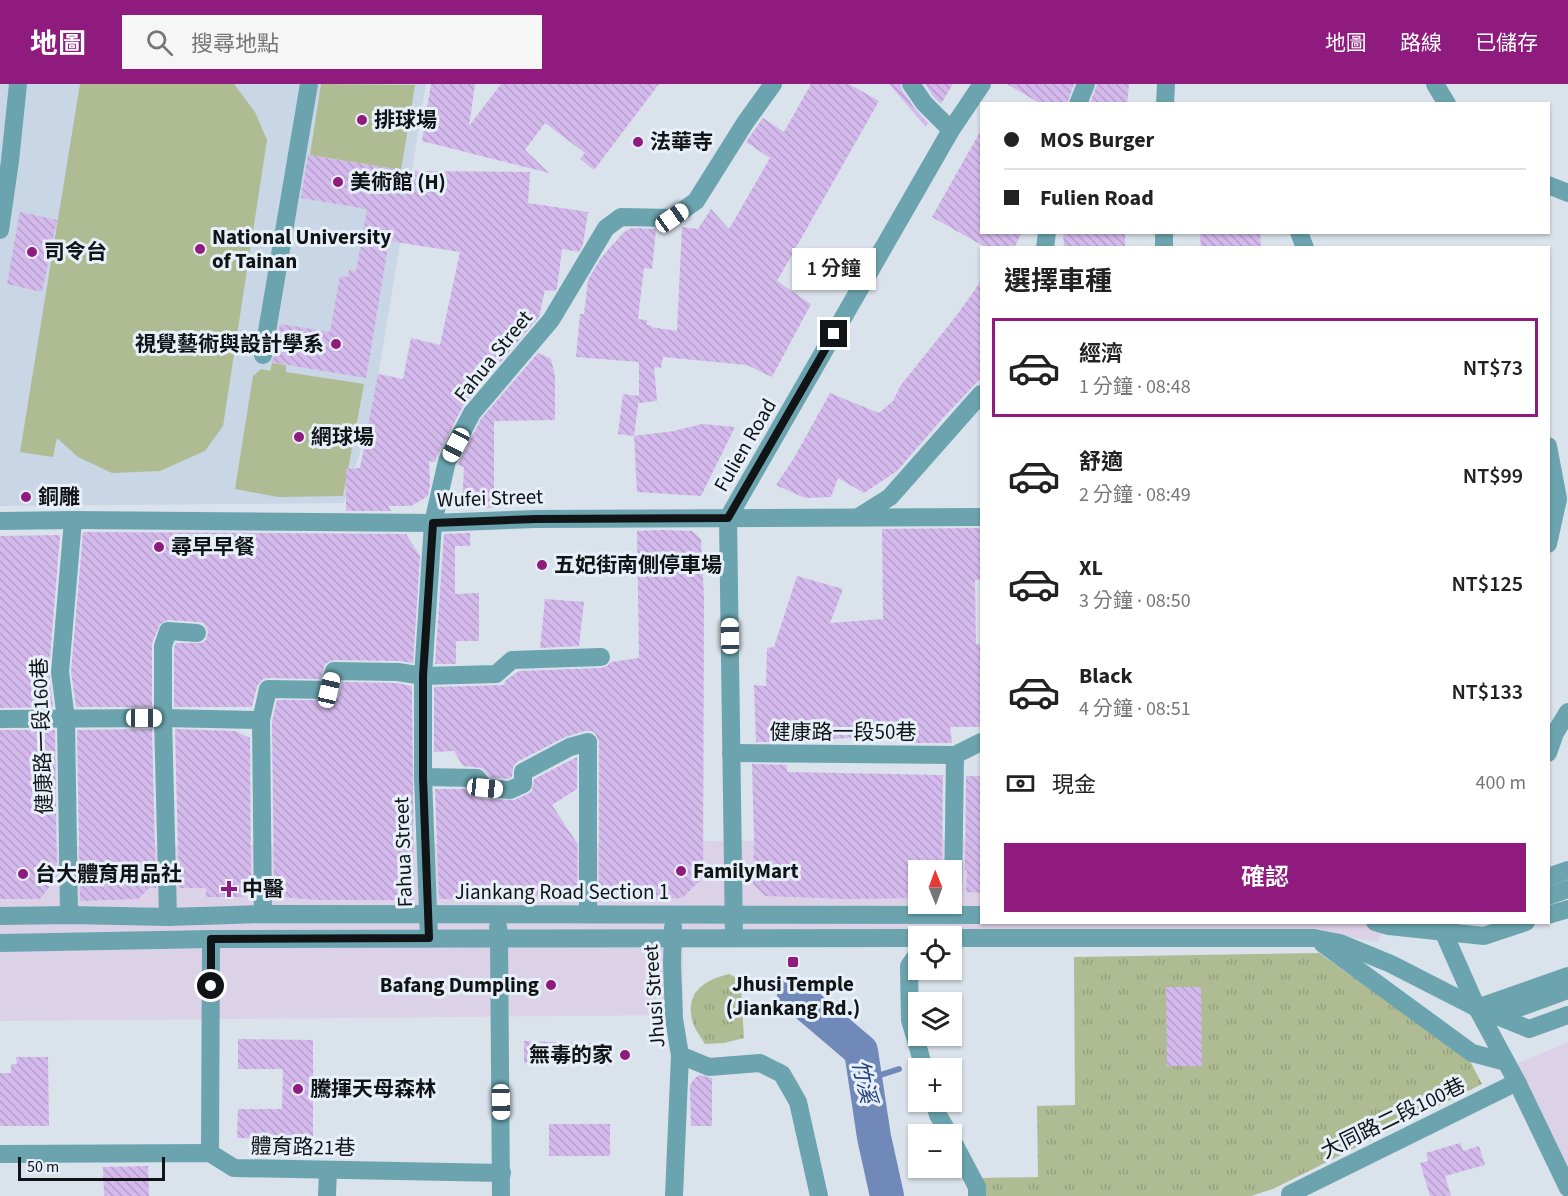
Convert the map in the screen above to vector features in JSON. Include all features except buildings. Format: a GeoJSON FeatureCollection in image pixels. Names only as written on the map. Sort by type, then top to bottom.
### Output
{"type":"FeatureCollection","features":[{"type":"Feature","properties":{"kind":"street"},"geometry":{"type":"LineString","coordinates":[[0,225],[18,84]]}},
{"type":"Feature","properties":{"kind":"street"},"geometry":{"type":"LineString","coordinates":[[262,355],[309,84]]}},
{"type":"Feature","properties":{"kind":"street","name":"Fahua Street"},"geometry":{"type":"LineString","coordinates":[[429,938],[423,777],[423,676],[433,523],[447,461],[472,413],[551,320],[606,228],[621,217],[672,218],[696,201],[745,123],[773,84]]}},
{"type":"Feature","properties":{"kind":"street"},"geometry":{"type":"LineString","coordinates":[[911,84],[924,103],[951,130]]}},
{"type":"Feature","properties":{"kind":"street","name":"Fulien Road"},"geometry":{"type":"LineString","coordinates":[[734,914],[728,518],[951,130],[982,84]]}},
{"type":"Feature","properties":{"kind":"street"},"geometry":{"type":"LineString","coordinates":[[1079,102],[1086,84]]}},
{"type":"Feature","properties":{"kind":"street"},"geometry":{"type":"LineString","coordinates":[[1165,102],[1166,84]]}},
{"type":"Feature","properties":{"kind":"street"},"geometry":{"type":"LineString","coordinates":[[1435,84],[1446,102]]}},
{"type":"Feature","properties":{"kind":"street"},"geometry":{"type":"LineString","coordinates":[[1550,186],[1568,193]]}},
{"type":"Feature","properties":{"kind":"street"},"geometry":{"type":"LineString","coordinates":[[860,516],[890,497],[980,395]]}},
{"type":"Feature","properties":{"kind":"street"},"geometry":{"type":"LineString","coordinates":[[1550,457],[1558,500],[1550,535]]}},
{"type":"Feature","properties":{"kind":"street","name":"Wufei Street"},"geometry":{"type":"LineString","coordinates":[[0,521],[433,523],[536,519],[980,517]]}},
{"type":"Feature","properties":{"kind":"street","name":"健康路一段160巷"},"geometry":{"type":"LineString","coordinates":[[69,915],[66,719],[60,672],[73,520]]}},
{"type":"Feature","properties":{"kind":"street"},"geometry":{"type":"LineString","coordinates":[[168,916],[163,646],[168,631],[197,633]]}},
{"type":"Feature","properties":{"kind":"street"},"geometry":{"type":"LineString","coordinates":[[263,914],[261,720],[268,689],[329,690],[334,671],[398,672],[423,676],[496,674],[512,660],[602,657]]}},
{"type":"Feature","properties":{"kind":"street"},"geometry":{"type":"LineString","coordinates":[[1550,747],[1555,733],[1568,712]]}},
{"type":"Feature","properties":{"kind":"street"},"geometry":{"type":"LineString","coordinates":[[0,720],[163,718],[261,720]]}},
{"type":"Feature","properties":{"kind":"street"},"geometry":{"type":"LineString","coordinates":[[423,777],[477,778],[485,788],[510,790],[523,784],[523,772],[570,747],[588,742],[588,914]]}},
{"type":"Feature","properties":{"kind":"street","name":"健康路一段50巷"},"geometry":{"type":"LineString","coordinates":[[731,753],[955,755],[980,742]]}},
{"type":"Feature","properties":{"kind":"street"},"geometry":{"type":"LineString","coordinates":[[954,860],[955,755]]}},
{"type":"Feature","properties":{"kind":"street"},"geometry":{"type":"LineString","coordinates":[[1550,876],[1568,870]]}},
{"type":"Feature","properties":{"kind":"street"},"geometry":{"type":"LineString","coordinates":[[1550,895],[1568,889]]}},
{"type":"Feature","properties":{"kind":"street"},"geometry":{"type":"LineString","coordinates":[[1550,914],[1568,909]]}},
{"type":"Feature","properties":{"kind":"street"},"geometry":{"type":"LineString","coordinates":[[496,914],[499,938],[501,1196]]}},
{"type":"Feature","properties":{"kind":"street","name":"Jhusi Street"},"geometry":{"type":"LineString","coordinates":[[673,914],[674,1019],[680,1055],[709,1067],[760,1063],[782,1074],[798,1102],[819,1196]]}},
{"type":"Feature","properties":{"kind":"street"},"geometry":{"type":"LineString","coordinates":[[734,914],[734,938]]}},
{"type":"Feature","properties":{"kind":"street"},"geometry":{"type":"LineString","coordinates":[[929,926],[931,915]]}},
{"type":"Feature","properties":{"kind":"street","name":"Jiankang Road Section 1"},"geometry":{"type":"LineString","coordinates":[[0,916],[980,915]]}},
{"type":"Feature","properties":{"kind":"street"},"geometry":{"type":"LineString","coordinates":[[1382,924],[1389,926],[1444,925],[1484,936],[1520,924]]}},
{"type":"Feature","properties":{"kind":"street"},"geometry":{"type":"LineString","coordinates":[[1444,925],[1477,1008],[1517,1082],[1568,1186]]}},
{"type":"Feature","properties":{"kind":"street"},"geometry":{"type":"LineString","coordinates":[[0,942],[429,938],[908,938]]}},
{"type":"Feature","properties":{"kind":"street"},"geometry":{"type":"LineString","coordinates":[[962,938],[1314,938],[1340,944],[1391,964],[1477,1008],[1529,1029],[1568,1015]]}},
{"type":"Feature","properties":{"kind":"street"},"geometry":{"type":"LineString","coordinates":[[1314,938],[1472,1053],[1506,1062]]}},
{"type":"Feature","properties":{"kind":"street"},"geometry":{"type":"LineString","coordinates":[[0,1154],[210,1153],[211,939]]}},
{"type":"Feature","properties":{"kind":"street"},"geometry":{"type":"LineString","coordinates":[[1477,1008],[1568,976]]}},
{"type":"Feature","properties":{"kind":"street"},"geometry":{"type":"LineString","coordinates":[[909,980],[910,1020],[921,1058]]}},
{"type":"Feature","properties":{"kind":"street"},"geometry":{"type":"LineString","coordinates":[[1477,1008],[1518,1008],[1568,990]]}},
{"type":"Feature","properties":{"kind":"street"},"geometry":{"type":"LineString","coordinates":[[674,1196],[680,1055]]}},
{"type":"Feature","properties":{"kind":"street","name":"大同路二段100巷"},"geometry":{"type":"LineString","coordinates":[[1290,1196],[1517,1082]]}},
{"type":"Feature","properties":{"kind":"street","name":"體育路21巷"},"geometry":{"type":"LineString","coordinates":[[210,1153],[234,1168],[502,1173]]}},
{"type":"Feature","properties":{"kind":"street"},"geometry":{"type":"LineString","coordinates":[[962,1159],[977,1187],[977,1196]]}},
{"type":"Feature","properties":{"kind":"street"},"geometry":{"type":"LineString","coordinates":[[327,1196],[328,1170]]}},
{"type":"Feature","properties":{"kind":"shaded area","name":"National University of Tainan"},"geometry":{"type":"Polygon","coordinates":[[[0,84],[426,84],[372,414],[344,503],[0,506],[0,84]]]}},
{"type":"Feature","properties":{"kind":"shaded area"},"geometry":{"type":"Polygon","coordinates":[[[980,839],[980,924],[1386,924],[1378,942],[1313,930],[962,935],[962,926],[908,926],[908,936],[683,939],[683,1015],[0,1021],[0,847],[980,839]]]}},
{"type":"Feature","properties":{"kind":"shaded area"},"geometry":{"type":"Polygon","coordinates":[[[1568,1042],[1568,1176],[1514,1065],[1568,1042]]]}},
{"type":"Feature","properties":{"kind":"green space"},"geometry":{"type":"Polygon","coordinates":[[[80,84],[234,84],[255,112],[267,140],[223,426],[205,451],[160,471],[112,473],[78,457],[57,438],[53,457],[20,452],[80,84]]]}},
{"type":"Feature","properties":{"kind":"green space","name":"排球場"},"geometry":{"type":"Polygon","coordinates":[[[321,84],[415,85],[401,170],[310,155],[321,84]]]}},
{"type":"Feature","properties":{"kind":"green space","name":"網球場"},"geometry":{"type":"Polygon","coordinates":[[[272,363],[286,365],[286,372],[364,384],[343,496],[278,497],[235,489],[253,376],[261,369],[270,371],[272,363]]]}},
{"type":"Feature","properties":{"kind":"green space"},"geometry":{"type":"Polygon","coordinates":[[[1319,953],[1469,1059],[1482,1084],[1273,1189],[1251,1196],[985,1196],[982,1178],[1038,1177],[1037,1106],[1075,1105],[1074,957],[1319,953]]]}},
{"type":"Feature","properties":{"kind":"green space"},"geometry":{"type":"Polygon","coordinates":[[[729,974],[741,980],[744,1038],[724,1043],[705,1044],[693,1023],[691,1004],[694,996],[704,984],[729,974]]]}},
{"type":"Feature","properties":{"kind":"waterway","name":"竹溪"},"geometry":{"type":"LineString","coordinates":[[794,994],[861,1051],[874,1137],[887,1196]]}},
{"type":"Feature","properties":{"kind":"waterway"},"geometry":{"type":"LineString","coordinates":[[865,1080],[899,1069]]}},
{"type":"Feature","properties":{"kind":"place","name":"排球場"},"geometry":{"type":"Point","coordinates":[362,120]}},
{"type":"Feature","properties":{"kind":"place","name":"法華寺"},"geometry":{"type":"Point","coordinates":[638,142]}},
{"type":"Feature","properties":{"kind":"place","name":"美術館 (H)"},"geometry":{"type":"Point","coordinates":[338,182]}},
{"type":"Feature","properties":{"kind":"place","name":"National University of Tainan"},"geometry":{"type":"Point","coordinates":[200,249]}},
{"type":"Feature","properties":{"kind":"place","name":"司令台"},"geometry":{"type":"Point","coordinates":[32,252]}},
{"type":"Feature","properties":{"kind":"place","name":"視覺藝術與設計學系"},"geometry":{"type":"Point","coordinates":[336,344]}},
{"type":"Feature","properties":{"kind":"place","name":"網球場"},"geometry":{"type":"Point","coordinates":[299,437]}},
{"type":"Feature","properties":{"kind":"place","name":"銅雕"},"geometry":{"type":"Point","coordinates":[26,497]}},
{"type":"Feature","properties":{"kind":"place","name":"尋早早餐"},"geometry":{"type":"Point","coordinates":[159,547]}},
{"type":"Feature","properties":{"kind":"place","name":"五妃街南側停車場"},"geometry":{"type":"Point","coordinates":[542,565]}},
{"type":"Feature","properties":{"kind":"place","name":"FamilyMart"},"geometry":{"type":"Point","coordinates":[681,871]}},
{"type":"Feature","properties":{"kind":"place","name":"台大體育用品社"},"geometry":{"type":"Point","coordinates":[23,874]}},
{"type":"Feature","properties":{"kind":"place","name":"中醫"},"geometry":{"type":"Point","coordinates":[229,889]}},
{"type":"Feature","properties":{"kind":"place","name":"Jhusi Temple (Jiankang Rd.)"},"geometry":{"type":"Point","coordinates":[793,962]}},
{"type":"Feature","properties":{"kind":"place","name":"Bafang Dumpling"},"geometry":{"type":"Point","coordinates":[551,985]}},
{"type":"Feature","properties":{"kind":"place","name":"無毒的家"},"geometry":{"type":"Point","coordinates":[625,1055]}},
{"type":"Feature","properties":{"kind":"place","name":"騰揮天母森林"},"geometry":{"type":"Point","coordinates":[298,1089]}},
{"type":"Feature","properties":{"kind":"route"},"geometry":{"type":"LineString","coordinates":[[211,986],[211,939],[429,938],[423,777],[423,676],[433,523],[536,519],[728,518],[834,334]]}}]}
